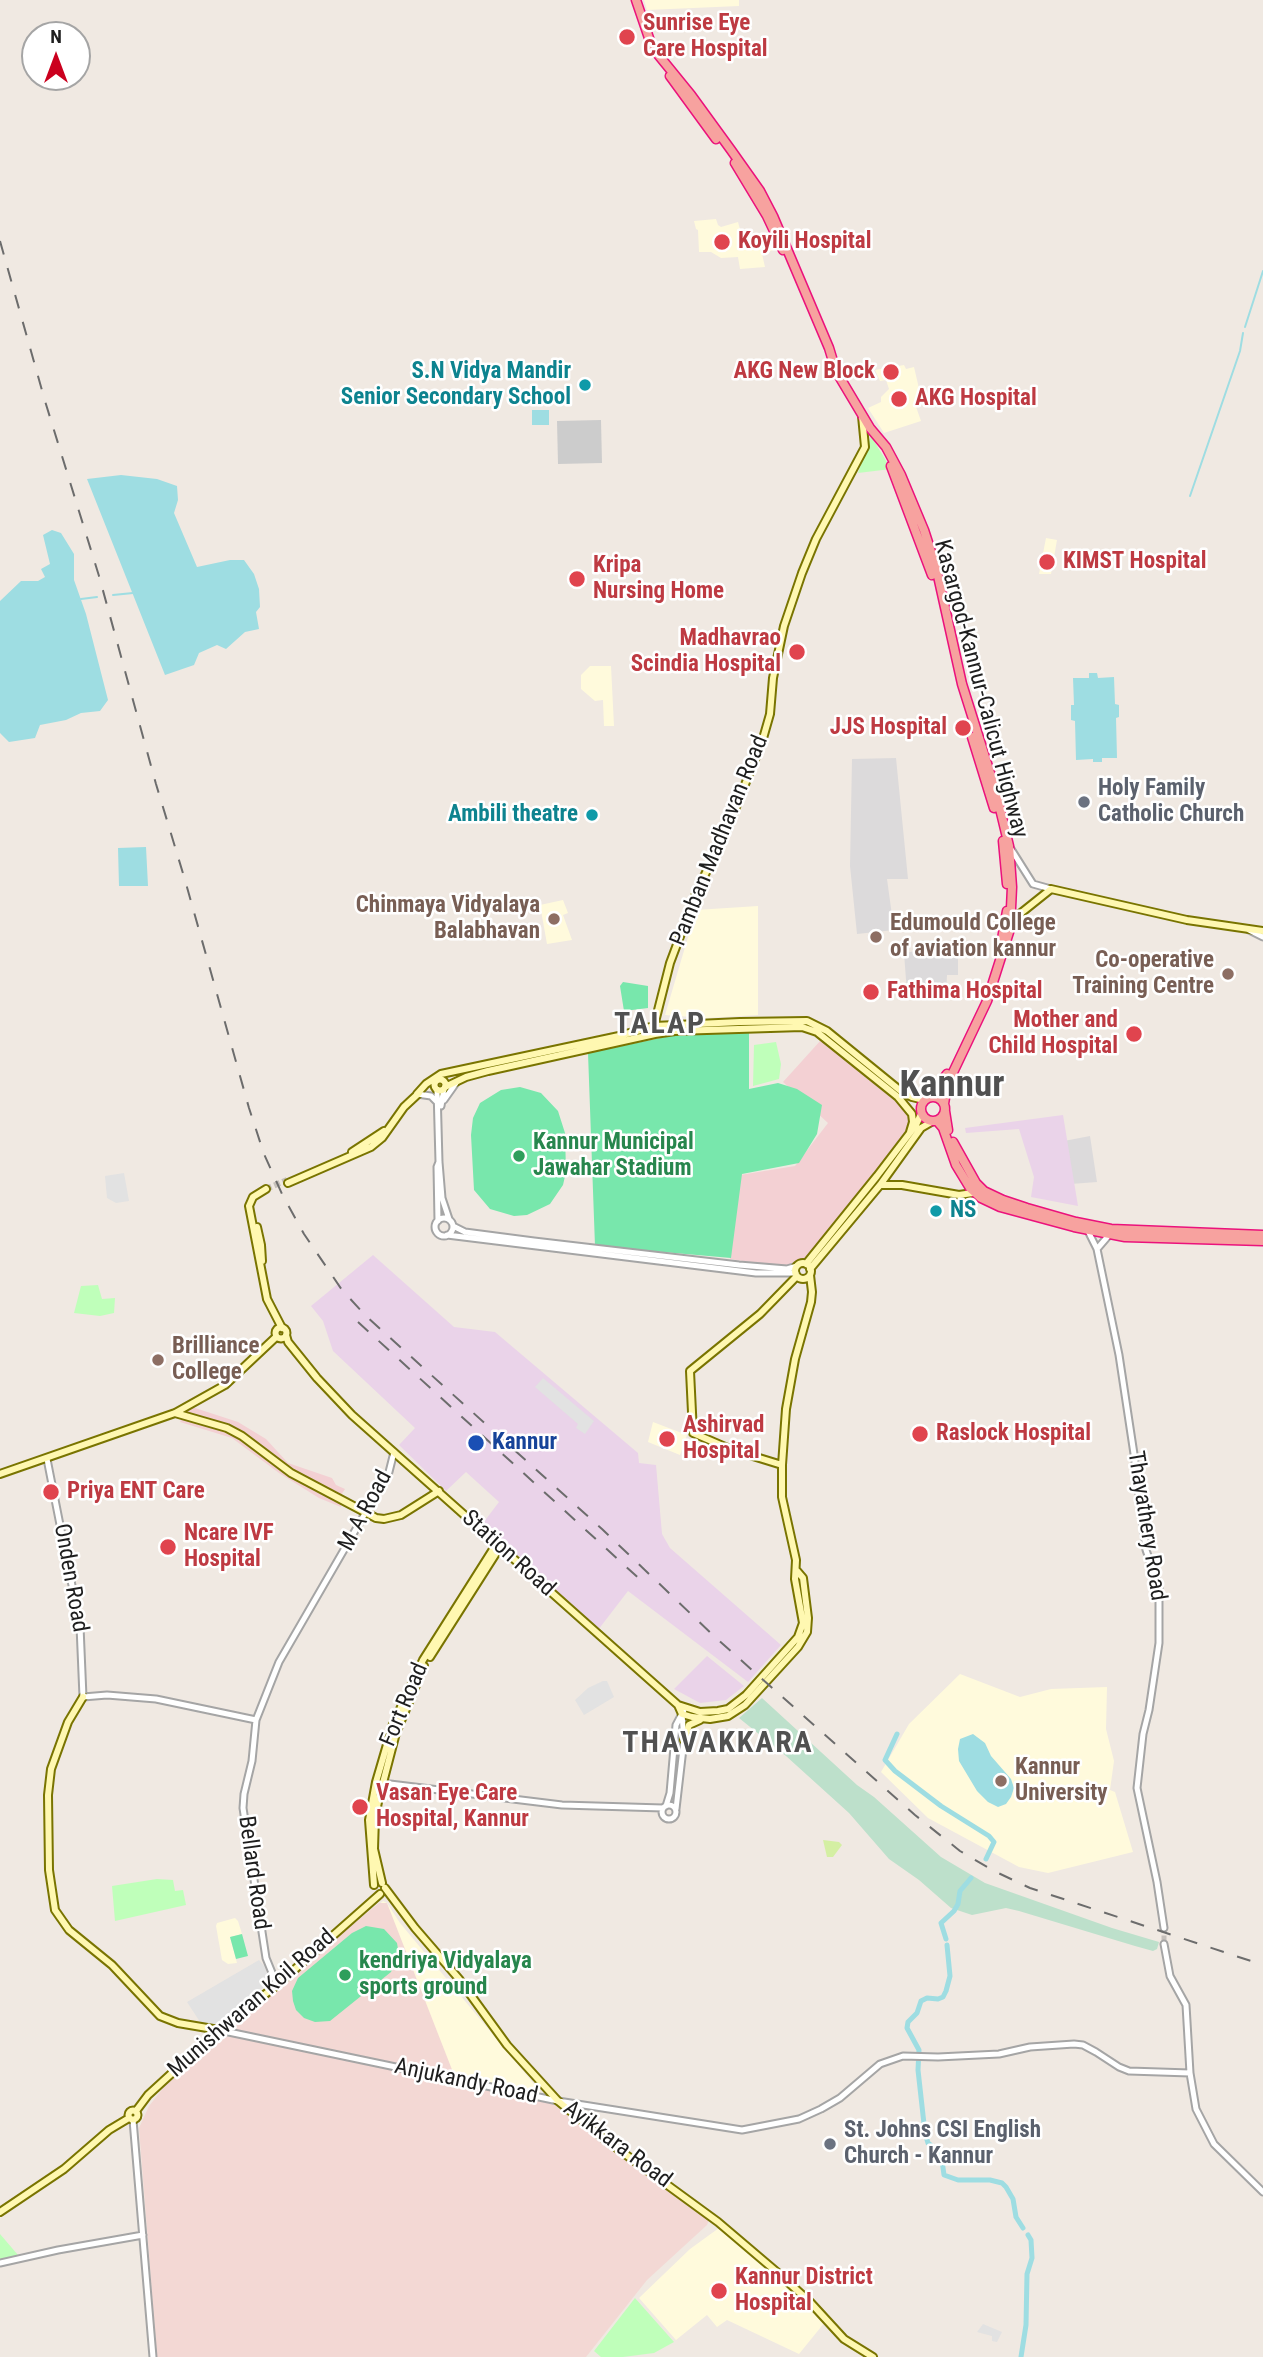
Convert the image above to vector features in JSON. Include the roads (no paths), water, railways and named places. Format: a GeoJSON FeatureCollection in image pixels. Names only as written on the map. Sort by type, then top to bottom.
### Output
{"type":"FeatureCollection","features":[{"type":"Feature","properties":{"kind":"highway","name":"Kasargod-Kannur-Calicut Highway"},"geometry":{"type":"LineString","coordinates":[[634,0],[650,52],[735,163],[767,216],[803,301],[830,353],[836,372],[882,445],[911,509],[931,569],[961,700],[1003,844],[1009,926]]}},
{"type":"Feature","properties":{"kind":"highway","name":"Kasargod-Kannur-Calicut Highway"},"geometry":{"type":"LineString","coordinates":[[911,509],[924,530],[936,567],[962,684],[996,792],[1009,846],[1009,926],[983,999],[950,1072],[930,1096]]}},
{"type":"Feature","properties":{"kind":"highway"},"geometry":{"type":"LineString","coordinates":[[935,1121],[944,1108],[950,1072]]}},
{"type":"Feature","properties":{"kind":"highway"},"geometry":{"type":"LineString","coordinates":[[979,1192],[960,1158],[939,1098],[930,1096],[921,1113],[945,1131],[956,1165],[979,1192],[1000,1207],[1088,1231],[1263,1235]]}},
{"type":"Feature","properties":{"kind":"highway"},"geometry":{"type":"LineString","coordinates":[[979,1192],[1110,1232],[1139,1238],[1263,1241]]}},
{"type":"Feature","properties":{"kind":"main road","name":"Pamban Madhavan Road"},"geometry":{"type":"LineString","coordinates":[[654,1030],[670,963],[697,891],[733,815],[762,742],[770,714],[773,678],[784,626],[802,573],[816,539],[865,447],[862,413]]}},
{"type":"Feature","properties":{"kind":"main road"},"geometry":{"type":"LineString","coordinates":[[1009,926],[1051,889],[1188,920],[1263,931]]}},
{"type":"Feature","properties":{"kind":"main road"},"geometry":{"type":"LineString","coordinates":[[658,1008],[664,1025]]}},
{"type":"Feature","properties":{"kind":"main road"},"geometry":{"type":"LineString","coordinates":[[418,1094],[488,1071],[654,1030],[664,1025],[807,1021],[827,1031],[921,1113],[803,1278],[796,1272]]}},
{"type":"Feature","properties":{"kind":"main road"},"geometry":{"type":"LineString","coordinates":[[287,1182],[354,1151],[389,1128],[426,1084],[441,1074],[654,1030],[782,1027],[812,1030],[900,1095],[912,1114],[913,1122],[909,1132]]}},
{"type":"Feature","properties":{"kind":"main road"},"geometry":{"type":"LineString","coordinates":[[440,1086],[455,1071]]}},
{"type":"Feature","properties":{"kind":"main road"},"geometry":{"type":"LineString","coordinates":[[900,1095],[930,1096]]}},
{"type":"Feature","properties":{"kind":"main road"},"geometry":{"type":"LineString","coordinates":[[900,1095],[930,1096]]}},
{"type":"Feature","properties":{"kind":"main road"},"geometry":{"type":"LineString","coordinates":[[684,1740],[689,1725],[702,1719],[728,1716],[745,1706],[804,1639],[808,1618],[803,1578],[797,1571],[783,1508],[782,1465],[786,1409],[794,1359],[811,1302],[809,1269],[880,1185],[921,1128],[935,1121]]}},
{"type":"Feature","properties":{"kind":"main road"},"geometry":{"type":"LineString","coordinates":[[880,1185],[902,1185],[958,1195],[979,1192]]}},
{"type":"Feature","properties":{"kind":"main road","name":"Station Road"},"geometry":{"type":"LineString","coordinates":[[266,1191],[251,1203],[271,1310],[282,1335],[340,1402],[684,1710],[700,1712],[728,1709],[754,1687],[799,1637],[803,1615],[795,1579],[797,1571]]}},
{"type":"Feature","properties":{"kind":"main road"},"geometry":{"type":"LineString","coordinates":[[782,1465],[730,1449],[693,1433],[690,1371],[760,1314],[801,1264],[809,1269]]}},
{"type":"Feature","properties":{"kind":"main road"},"geometry":{"type":"LineString","coordinates":[[0,1474],[47,1460],[175,1413],[225,1385],[282,1335]]}},
{"type":"Feature","properties":{"kind":"main road"},"geometry":{"type":"LineString","coordinates":[[175,1413],[227,1428],[291,1473],[365,1513],[384,1519],[394,1518],[439,1491]]}},
{"type":"Feature","properties":{"kind":"main road","name":"Fort Road"},"geometry":{"type":"LineString","coordinates":[[380,1889],[373,1876],[369,1820],[396,1725],[414,1677],[498,1545]]}},
{"type":"Feature","properties":{"kind":"main road"},"geometry":{"type":"LineString","coordinates":[[83,1697],[68,1722],[51,1769],[48,1795],[49,1870],[55,1910],[69,1930],[112,1965],[160,2016],[178,2023],[219,2030]]}},
{"type":"Feature","properties":{"kind":"main road"},"geometry":{"type":"LineString","coordinates":[[684,1710],[702,1719]]}},
{"type":"Feature","properties":{"kind":"main road","name":"Fort Road"},"geometry":{"type":"LineString","coordinates":[[379,1783],[374,1849],[380,1889]]}},
{"type":"Feature","properties":{"kind":"main road","name":"Munishwaran Koil Road"},"geometry":{"type":"LineString","coordinates":[[131,2119],[130,2112],[136,2111],[148,2095],[219,2030],[276,1985],[372,1900],[380,1889]]}},
{"type":"Feature","properties":{"kind":"main road","name":"Ayikkara Road"},"geometry":{"type":"LineString","coordinates":[[380,1889],[393,1899],[459,1979],[507,2045],[558,2101],[603,2138],[718,2222],[802,2295],[844,2339],[873,2357]]}},
{"type":"Feature","properties":{"kind":"main road"},"geometry":{"type":"LineString","coordinates":[[0,2212],[64,2169],[109,2130],[131,2119]]}},
{"type":"Feature","properties":{"kind":"street"},"geometry":{"type":"LineString","coordinates":[[1009,846],[1033,884],[1051,889]]}},
{"type":"Feature","properties":{"kind":"street"},"geometry":{"type":"LineString","coordinates":[[1249,930],[1263,937]]}},
{"type":"Feature","properties":{"kind":"street"},"geometry":{"type":"LineString","coordinates":[[440,1105],[458,1081]]}},
{"type":"Feature","properties":{"kind":"street"},"geometry":{"type":"LineString","coordinates":[[440,1086],[439,1162],[442,1198],[453,1226],[465,1232],[563,1247]]}},
{"type":"Feature","properties":{"kind":"street"},"geometry":{"type":"LineString","coordinates":[[418,1094],[431,1096],[440,1105]]}},
{"type":"Feature","properties":{"kind":"street"},"geometry":{"type":"LineString","coordinates":[[439,1162],[436,1167],[436,1226],[441,1235],[796,1272]]}},
{"type":"Feature","properties":{"kind":"street"},"geometry":{"type":"LineString","coordinates":[[438,1221],[449,1219]]}},
{"type":"Feature","properties":{"kind":"street"},"geometry":{"type":"LineString","coordinates":[[447,1235],[452,1232],[453,1226]]}},
{"type":"Feature","properties":{"kind":"street","name":"Thayathery Road"},"geometry":{"type":"LineString","coordinates":[[1088,1231],[1097,1249],[1125,1392],[1146,1549],[1159,1587],[1159,1643],[1143,1734],[1137,1788],[1164,1928]]}},
{"type":"Feature","properties":{"kind":"street"},"geometry":{"type":"LineString","coordinates":[[1097,1249],[1110,1232]]}},
{"type":"Feature","properties":{"kind":"street","name":"M A Road"},"geometry":{"type":"LineString","coordinates":[[334,1569],[389,1472],[394,1452]]}},
{"type":"Feature","properties":{"kind":"street","name":"Onden Road"},"geometry":{"type":"LineString","coordinates":[[47,1460],[80,1626],[83,1697]]}},
{"type":"Feature","properties":{"kind":"street","name":"Bellard Road"},"geometry":{"type":"LineString","coordinates":[[276,1985],[266,1958],[243,1808],[256,1720],[279,1662],[334,1569]]}},
{"type":"Feature","properties":{"kind":"street"},"geometry":{"type":"LineString","coordinates":[[83,1697],[107,1695],[156,1699],[256,1720]]}},
{"type":"Feature","properties":{"kind":"street"},"geometry":{"type":"LineString","coordinates":[[664,1810],[671,1818],[675,1816],[684,1740],[684,1710]]}},
{"type":"Feature","properties":{"kind":"street"},"geometry":{"type":"LineString","coordinates":[[664,1810],[670,1793],[676,1725],[684,1710]]}},
{"type":"Feature","properties":{"kind":"street"},"geometry":{"type":"LineString","coordinates":[[379,1783],[562,1805],[664,1810],[670,1805],[676,1809]]}},
{"type":"Feature","properties":{"kind":"street"},"geometry":{"type":"LineString","coordinates":[[1164,1944],[1170,1976],[1186,2005],[1190,2073],[1196,2109],[1214,2144],[1263,2192]]}},
{"type":"Feature","properties":{"kind":"street","name":"Anjukandy Road"},"geometry":{"type":"LineString","coordinates":[[219,2030],[558,2101],[742,2130],[799,2119],[840,2098],[880,2064],[893,2058],[914,2055],[999,2054],[1030,2047],[1074,2044],[1090,2048],[1129,2071],[1190,2073]]}},
{"type":"Feature","properties":{"kind":"street"},"geometry":{"type":"LineString","coordinates":[[131,2119],[153,2357]]}},
{"type":"Feature","properties":{"kind":"street"},"geometry":{"type":"LineString","coordinates":[[0,2263],[143,2235]]}},
{"type":"Feature","properties":{"kind":"water"},"geometry":{"type":"Polygon","coordinates":[[[532,410],[549,410],[549,425],[532,425],[532,410]]]}},
{"type":"Feature","properties":{"kind":"water"},"geometry":{"type":"Polygon","coordinates":[[[121,475],[157,479],[177,486],[178,500],[174,513],[197,567],[244,560],[254,574],[259,589],[260,607],[256,612],[259,629],[245,632],[226,649],[217,645],[199,653],[194,665],[165,675],[87,479],[121,475]]]}},
{"type":"Feature","properties":{"kind":"water"},"geometry":{"type":"Polygon","coordinates":[[[52,530],[61,533],[74,554],[74,580],[86,614],[108,700],[100,711],[81,713],[66,720],[40,725],[35,738],[9,742],[0,733],[0,601],[21,581],[38,581],[45,577],[41,569],[50,564],[43,535],[52,530]]]}},
{"type":"Feature","properties":{"kind":"water"},"geometry":{"type":"Polygon","coordinates":[[[1089,673],[1097,673],[1098,678],[1114,677],[1115,704],[1119,705],[1119,717],[1116,718],[1117,758],[1102,758],[1102,762],[1093,762],[1093,759],[1076,760],[1075,721],[1071,720],[1071,705],[1074,705],[1073,678],[1089,678],[1089,673]]]}},
{"type":"Feature","properties":{"kind":"water"},"geometry":{"type":"Polygon","coordinates":[[[146,847],[148,886],[119,886],[118,848],[146,847]]]}},
{"type":"Feature","properties":{"kind":"water"},"geometry":{"type":"Polygon","coordinates":[[[973,1734],[985,1743],[991,1756],[1011,1779],[1014,1788],[1006,1804],[998,1807],[988,1802],[977,1791],[959,1761],[960,1739],[973,1734]]]}},
{"type":"Feature","properties":{"kind":"waterway"},"geometry":{"type":"LineString","coordinates":[[1245,327],[1263,271]]}},
{"type":"Feature","properties":{"kind":"waterway"},"geometry":{"type":"LineString","coordinates":[[1190,496],[1240,351],[1243,333]]}},
{"type":"Feature","properties":{"kind":"waterway"},"geometry":{"type":"LineString","coordinates":[[113,595],[133,593]]}},
{"type":"Feature","properties":{"kind":"waterway"},"geometry":{"type":"LineString","coordinates":[[81,599],[97,597]]}},
{"type":"Feature","properties":{"kind":"waterway"},"geometry":{"type":"LineString","coordinates":[[897,1734],[885,1760],[895,1771],[941,1806],[989,1836],[994,1842],[986,1859]]}},
{"type":"Feature","properties":{"kind":"waterway"},"geometry":{"type":"LineString","coordinates":[[946,1939],[941,1923],[954,1911],[960,1891],[971,1878]]}},
{"type":"Feature","properties":{"kind":"waterway"},"geometry":{"type":"LineString","coordinates":[[947,1945],[950,1976],[946,1991],[943,1997],[921,2001],[907,2028],[919,2050],[918,2070],[925,2133],[928,2143],[941,2153],[944,2175],[958,2180],[990,2180],[1002,2183],[1013,2199],[1016,2217],[1023,2228]]}},
{"type":"Feature","properties":{"kind":"waterway"},"geometry":{"type":"LineString","coordinates":[[1021,2357],[1026,2325],[1027,2274],[1032,2258],[1028,2235]]}},
{"type":"Feature","properties":{"kind":"tunnel"},"geometry":{"type":"LineString","coordinates":[[266,1189],[287,1180]]}},
{"type":"Feature","properties":{"kind":"tunnel"},"geometry":{"type":"LineString","coordinates":[[1164,1928],[1164,1944]]}},
{"type":"Feature","properties":{"kind":"railway"},"geometry":{"type":"LineString","coordinates":[[0,241],[45,401],[99,576],[249,1108],[264,1154],[282,1194],[304,1234],[342,1290],[367,1317],[602,1529],[715,1637],[915,1815],[960,1851],[1030,1888],[1263,1965]]}},
{"type":"Feature","properties":{"kind":"railway"},"geometry":{"type":"LineString","coordinates":[[358,1322],[645,1584]]}},
{"type":"Feature","properties":{"kind":"place","name":"Sunrise Eye Care Hospital"},"geometry":{"type":"Point","coordinates":[627,37]}},
{"type":"Feature","properties":{"kind":"place","name":"Koyili Hospital"},"geometry":{"type":"Point","coordinates":[722,242]}},
{"type":"Feature","properties":{"kind":"place","name":"AKG New Block"},"geometry":{"type":"Point","coordinates":[891,372]}},
{"type":"Feature","properties":{"kind":"place","name":"S.N Vidya Mandir Senior Secondary School"},"geometry":{"type":"Point","coordinates":[585,385]}},
{"type":"Feature","properties":{"kind":"place","name":"AKG Hospital"},"geometry":{"type":"Point","coordinates":[899,399]}},
{"type":"Feature","properties":{"kind":"place","name":"KIMST Hospital"},"geometry":{"type":"Point","coordinates":[1047,562]}},
{"type":"Feature","properties":{"kind":"place","name":"Kripa Nursing Home"},"geometry":{"type":"Point","coordinates":[577,579]}},
{"type":"Feature","properties":{"kind":"place","name":"Madhavrao Scindia Hospital"},"geometry":{"type":"Point","coordinates":[797,652]}},
{"type":"Feature","properties":{"kind":"place","name":"JJS Hospital"},"geometry":{"type":"Point","coordinates":[963,728]}},
{"type":"Feature","properties":{"kind":"place","name":"Holy Family Catholic Church"},"geometry":{"type":"Point","coordinates":[1084,802]}},
{"type":"Feature","properties":{"kind":"place","name":"Ambili theatre"},"geometry":{"type":"Point","coordinates":[592,815]}},
{"type":"Feature","properties":{"kind":"place","name":"Chinmaya Vidyalaya Balabhavan"},"geometry":{"type":"Point","coordinates":[554,919]}},
{"type":"Feature","properties":{"kind":"place","name":"Edumould College of aviation kannur"},"geometry":{"type":"Point","coordinates":[876,937]}},
{"type":"Feature","properties":{"kind":"place","name":"Co-operative Training Centre"},"geometry":{"type":"Point","coordinates":[1228,974]}},
{"type":"Feature","properties":{"kind":"place","name":"Fathima Hospital"},"geometry":{"type":"Point","coordinates":[871,992]}},
{"type":"Feature","properties":{"kind":"place","name":"Mother and Child Hospital"},"geometry":{"type":"Point","coordinates":[1134,1034]}},
{"type":"Feature","properties":{"kind":"place","name":"Kannur Municipal Jawahar Stadium"},"geometry":{"type":"Point","coordinates":[519,1156]}},
{"type":"Feature","properties":{"kind":"place","name":"NS"},"geometry":{"type":"Point","coordinates":[936,1211]}},
{"type":"Feature","properties":{"kind":"place","name":"Brilliance College"},"geometry":{"type":"Point","coordinates":[158,1360]}},
{"type":"Feature","properties":{"kind":"place","name":"Raslock Hospital"},"geometry":{"type":"Point","coordinates":[920,1434]}},
{"type":"Feature","properties":{"kind":"place","name":"Ashirvad Hospital"},"geometry":{"type":"Point","coordinates":[667,1439]}},
{"type":"Feature","properties":{"kind":"place","name":"Kannur"},"geometry":{"type":"Point","coordinates":[476,1443]}},
{"type":"Feature","properties":{"kind":"place","name":"Priya ENT Care"},"geometry":{"type":"Point","coordinates":[51,1492]}},
{"type":"Feature","properties":{"kind":"place","name":"Ncare IVF Hospital"},"geometry":{"type":"Point","coordinates":[168,1547]}},
{"type":"Feature","properties":{"kind":"place","name":"Kannur University"},"geometry":{"type":"Point","coordinates":[1001,1781]}},
{"type":"Feature","properties":{"kind":"place","name":"Vasan Eye Care Hospital, Kannur"},"geometry":{"type":"Point","coordinates":[360,1807]}},
{"type":"Feature","properties":{"kind":"place","name":"kendriya Vidyalaya sports ground"},"geometry":{"type":"Point","coordinates":[345,1975]}},
{"type":"Feature","properties":{"kind":"place","name":"St. Johns CSI English Church - Kannur"},"geometry":{"type":"Point","coordinates":[830,2144]}},
{"type":"Feature","properties":{"kind":"place","name":"Kannur District Hospital"},"geometry":{"type":"Point","coordinates":[719,2291]}},
{"type":"Feature","properties":{"kind":"district","name":"TALAP"},"geometry":{"type":"Point","coordinates":[660,1025]}},
{"type":"Feature","properties":{"kind":"district","name":"Kannur"},"geometry":{"type":"Point","coordinates":[952,1087]}},
{"type":"Feature","properties":{"kind":"district","name":"THAVAKKARA"},"geometry":{"type":"Point","coordinates":[718,1744]}}]}
